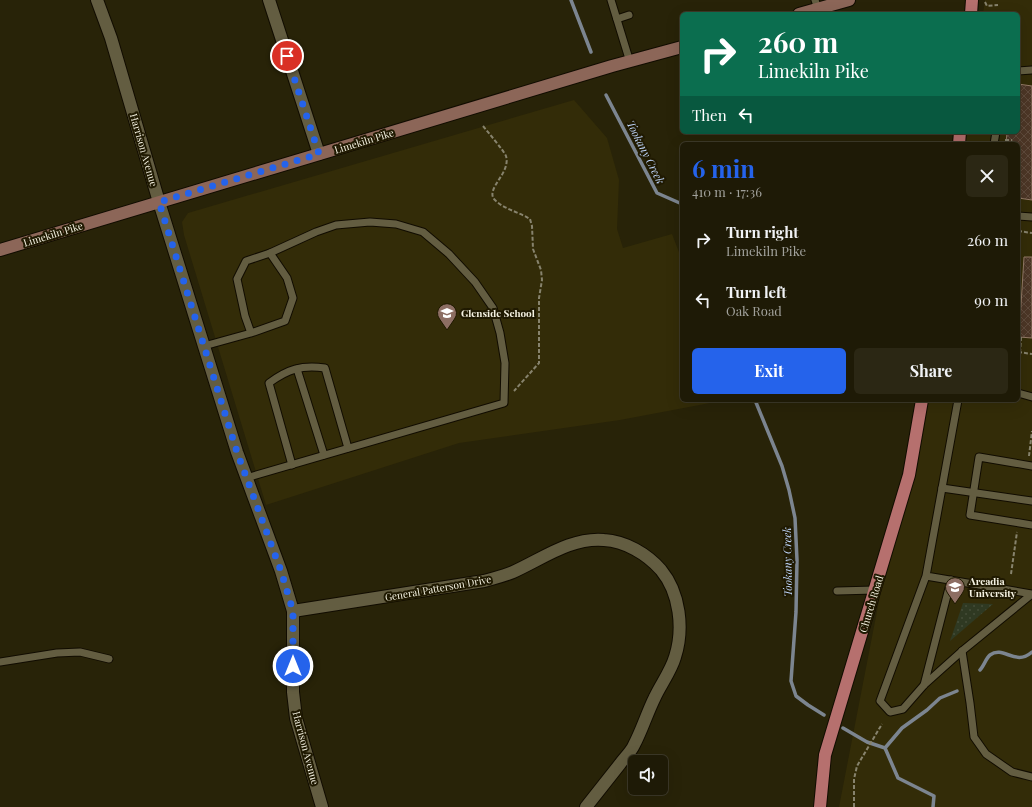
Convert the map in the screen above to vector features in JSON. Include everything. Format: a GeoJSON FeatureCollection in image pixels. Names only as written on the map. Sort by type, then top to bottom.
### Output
{"type":"FeatureCollection","features":[{"type":"Feature","properties":{"kind":"main road"},"geometry":{"type":"LineString","coordinates":[[802,12],[816,4],[849,0]]}},
{"type":"Feature","properties":{"kind":"main road"},"geometry":{"type":"LineString","coordinates":[[971,12],[972,0]]}},
{"type":"Feature","properties":{"kind":"main road","name":"Limekiln Pike"},"geometry":{"type":"LineString","coordinates":[[0,248],[680,48]]}},
{"type":"Feature","properties":{"kind":"main road","name":"Church Road"},"geometry":{"type":"LineString","coordinates":[[820,807],[825,755],[909,474],[922,402]]}},
{"type":"Feature","properties":{"kind":"street","name":"Harrison Avenue"},"geometry":{"type":"LineString","coordinates":[[97,0],[111,38],[159,202],[237,452],[281,571],[293,611],[293,692],[296,718],[322,807]]}},
{"type":"Feature","properties":{"kind":"street"},"geometry":{"type":"LineString","coordinates":[[269,0],[319,154]]}},
{"type":"Feature","properties":{"kind":"street","name":"General Patterson Drive"},"geometry":{"type":"LineString","coordinates":[[293,611],[484,581],[512,573],[577,542],[603,540],[629,546],[640,552],[657,566],[671,585],[680,623],[678,645],[671,667],[655,697],[634,746],[586,807]]}},
{"type":"Feature","properties":{"kind":"lane"},"geometry":{"type":"LineString","coordinates":[[610,0],[630,62]]}},
{"type":"Feature","properties":{"kind":"lane"},"geometry":{"type":"LineString","coordinates":[[617,19],[629,15]]}},
{"type":"Feature","properties":{"kind":"lane"},"geometry":{"type":"LineString","coordinates":[[1020,71],[1032,70]]}},
{"type":"Feature","properties":{"kind":"lane"},"geometry":{"type":"LineString","coordinates":[[1020,216],[1032,217]]}},
{"type":"Feature","properties":{"kind":"lane"},"geometry":{"type":"LineString","coordinates":[[246,478],[504,404],[505,363],[500,333],[493,308],[475,282],[455,260],[422,232],[396,224],[370,222],[336,225],[316,232],[270,253],[246,261],[237,279],[245,316],[251,333]]}},
{"type":"Feature","properties":{"kind":"lane"},"geometry":{"type":"LineString","coordinates":[[204,346],[251,333],[285,321],[293,298],[287,278],[270,253]]}},
{"type":"Feature","properties":{"kind":"lane"},"geometry":{"type":"LineString","coordinates":[[292,465],[269,383],[282,374],[297,369],[310,366],[325,368],[348,448]]}},
{"type":"Feature","properties":{"kind":"lane"},"geometry":{"type":"LineString","coordinates":[[297,369],[324,455]]}},
{"type":"Feature","properties":{"kind":"lane"},"geometry":{"type":"LineString","coordinates":[[1020,394],[1032,397]]}},
{"type":"Feature","properties":{"kind":"lane"},"geometry":{"type":"LineString","coordinates":[[926,576],[1032,594],[962,651],[924,685],[903,709],[890,712],[880,701],[926,576],[958,402]]}},
{"type":"Feature","properties":{"kind":"lane"},"geometry":{"type":"LineString","coordinates":[[1032,466],[979,457],[972,492],[970,516],[1032,525]]}},
{"type":"Feature","properties":{"kind":"lane"},"geometry":{"type":"LineString","coordinates":[[942,488],[1032,501]]}},
{"type":"Feature","properties":{"kind":"lane"},"geometry":{"type":"LineString","coordinates":[[924,685],[951,580]]}},
{"type":"Feature","properties":{"kind":"lane"},"geometry":{"type":"LineString","coordinates":[[837,592],[875,590]]}},
{"type":"Feature","properties":{"kind":"lane"},"geometry":{"type":"LineString","coordinates":[[962,651],[974,737],[986,754],[1012,772],[1032,776]]}},
{"type":"Feature","properties":{"kind":"lane"},"geometry":{"type":"LineString","coordinates":[[0,662],[57,653],[80,652],[109,658]]}},
{"type":"Feature","properties":{"kind":"path"},"geometry":{"type":"LineString","coordinates":[[985,2],[987,6],[998,5]]}},
{"type":"Feature","properties":{"kind":"path"},"geometry":{"type":"LineString","coordinates":[[483,126],[506,156],[506,168],[492,194],[495,200],[508,208],[522,213],[530,219],[532,226],[532,249],[541,270],[542,280],[539,298],[539,363],[504,404]]}},
{"type":"Feature","properties":{"kind":"path"},"geometry":{"type":"LineString","coordinates":[[1004,140],[1012,140]]}},
{"type":"Feature","properties":{"kind":"path"},"geometry":{"type":"LineString","coordinates":[[1020,232],[1032,232]]}},
{"type":"Feature","properties":{"kind":"path"},"geometry":{"type":"LineString","coordinates":[[1020,344],[1021,337]]}},
{"type":"Feature","properties":{"kind":"path"},"geometry":{"type":"LineString","coordinates":[[1020,352],[1032,354]]}},
{"type":"Feature","properties":{"kind":"path"},"geometry":{"type":"LineString","coordinates":[[1028,456],[1032,431]]}},
{"type":"Feature","properties":{"kind":"path"},"geometry":{"type":"LineString","coordinates":[[1011,574],[1018,529]]}},
{"type":"Feature","properties":{"kind":"path"},"geometry":{"type":"LineString","coordinates":[[854,807],[854,779],[857,766],[882,724]]}},
{"type":"Feature","properties":{"kind":"shaded area","name":"Arcadia University"},"geometry":{"type":"Polygon","coordinates":[[[985,0],[1032,0],[1032,807],[839,807],[918,402],[1020,402],[1020,142],[963,142],[965,134],[1020,134],[1020,12],[983,12],[985,0]]]}},
{"type":"Feature","properties":{"kind":"shaded area","name":"Glenside School"},"geometry":{"type":"Polygon","coordinates":[[[574,100],[607,138],[619,180],[617,229],[623,248],[672,234],[680,255],[680,402],[715,402],[620,420],[459,443],[266,505],[184,235],[182,222],[188,213],[574,100]]]}},
{"type":"Feature","properties":{"kind":"green space"},"geometry":{"type":"Polygon","coordinates":[[[963,603],[993,604],[950,641],[963,603]]]}},
{"type":"Feature","properties":{"kind":"building"},"geometry":{"type":"Polygon","coordinates":[[[1020,84],[1032,86],[1032,200],[1020,198],[1020,142],[1006,142],[1007,134],[1020,134],[1020,84]]]}},
{"type":"Feature","properties":{"kind":"building"},"geometry":{"type":"Polygon","coordinates":[[[1024,257],[1032,257],[1032,338],[1020,337],[1024,257]]]}},
{"type":"Feature","properties":{"kind":"waterway","name":"Tookany Creek"},"geometry":{"type":"LineString","coordinates":[[571,0],[591,52]]}},
{"type":"Feature","properties":{"kind":"waterway","name":"Tookany Creek"},"geometry":{"type":"LineString","coordinates":[[606,95],[657,193],[680,203]]}},
{"type":"Feature","properties":{"kind":"waterway","name":"Tookany Creek"},"geometry":{"type":"LineString","coordinates":[[756,402],[782,466],[795,518],[797,560],[796,612],[791,681],[796,696],[824,715]]}},
{"type":"Feature","properties":{"kind":"waterway"},"geometry":{"type":"LineString","coordinates":[[980,670],[989,656],[995,653],[1000,652],[1015,657],[1020,657],[1026,656],[1032,652]]}},
{"type":"Feature","properties":{"kind":"waterway"},"geometry":{"type":"LineString","coordinates":[[885,748],[902,728],[927,710],[940,698],[957,691]]}},
{"type":"Feature","properties":{"kind":"waterway","name":"Tookany Creek"},"geometry":{"type":"LineString","coordinates":[[843,728],[867,742],[885,748],[898,778],[934,796],[933,807]]}},
{"type":"Feature","properties":{"kind":"place","name":"Glenside School"},"geometry":{"type":"Point","coordinates":[447,330]}},
{"type":"Feature","properties":{"kind":"place","name":"Arcadia University"},"geometry":{"type":"Point","coordinates":[955,604]}},
{"type":"Feature","properties":{"kind":"route"},"geometry":{"type":"LineString","coordinates":[[287,56],[319,154],[159,202],[237,452],[281,571],[293,611],[293,666]]}}]}
